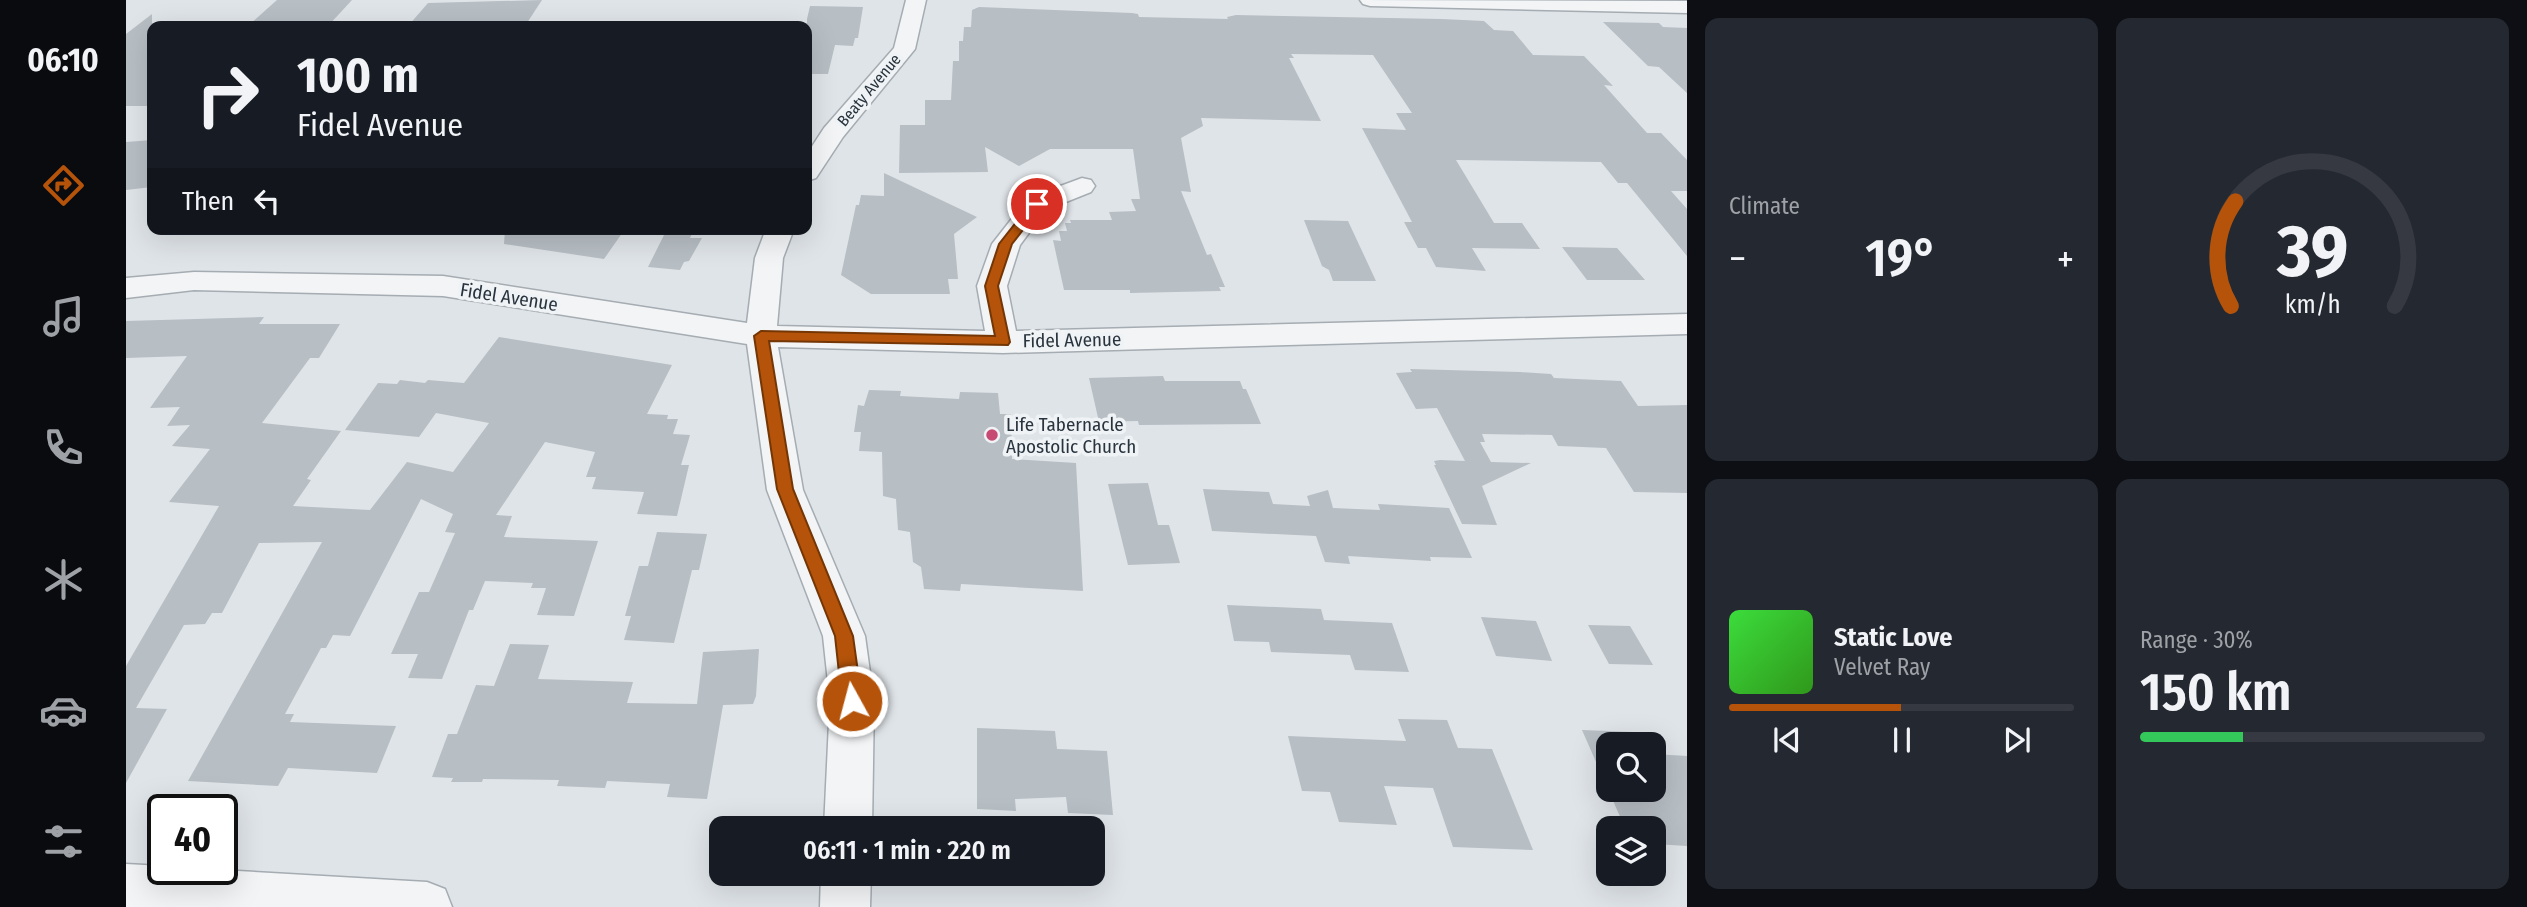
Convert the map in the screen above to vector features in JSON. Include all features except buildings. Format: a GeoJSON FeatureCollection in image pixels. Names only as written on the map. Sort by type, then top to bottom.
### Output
{"type":"FeatureCollection","features":[{"type":"Feature","properties":{"kind":"street","name":"Beaty Avenue"},"geometry":{"type":"LineString","coordinates":[[812,165],[833,133],[904,49],[916,0]]}},
{"type":"Feature","properties":{"kind":"street"},"geometry":{"type":"LineString","coordinates":[[1370,0],[1687,7]]}},
{"type":"Feature","properties":{"kind":"street"},"geometry":{"type":"LineString","coordinates":[[1003,342],[992,286],[1006,244],[1037,204],[1082,187]]}},
{"type":"Feature","properties":{"kind":"street"},"geometry":{"type":"LineString","coordinates":[[778,235],[769,258],[761,336],[785,489],[844,636],[852,701],[848,816]]}},
{"type":"Feature","properties":{"kind":"street","name":"Fidel Avenue"},"geometry":{"type":"LineString","coordinates":[[126,288],[194,281],[443,286],[761,336],[1003,342],[1687,324]]}},
{"type":"Feature","properties":{"kind":"street"},"geometry":{"type":"LineString","coordinates":[[845,907],[846,886]]}},
{"type":"Feature","properties":{"kind":"street"},"geometry":{"type":"LineString","coordinates":[[126,889],[427,907]]}},
{"type":"Feature","properties":{"kind":"place","name":"Life Tabernacle Apostolic Church"},"geometry":{"type":"Point","coordinates":[992,435]}},
{"type":"Feature","properties":{"kind":"route"},"geometry":{"type":"LineString","coordinates":[[852,701],[844,636],[785,489],[761,336],[1003,342],[992,286],[1006,244],[1037,204]]}}]}
